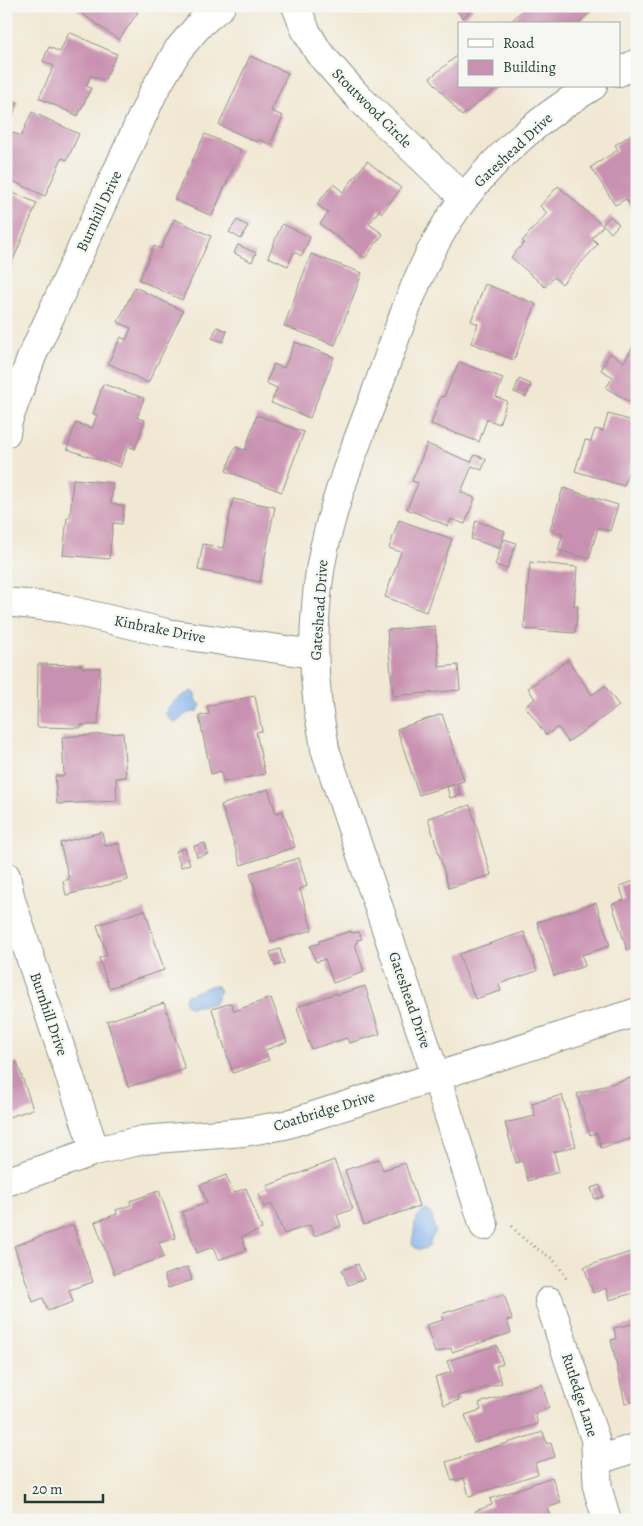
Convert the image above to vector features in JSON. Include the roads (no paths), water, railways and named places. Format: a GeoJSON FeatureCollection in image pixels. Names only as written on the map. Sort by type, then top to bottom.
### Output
{"type":"FeatureCollection","features":[{"type":"Feature","properties":{"kind":"street","name":"Burnhill Drive"},"geometry":{"type":"LineString","coordinates":[[6,433],[8,421],[32,356],[154,91],[178,50],[200,23],[222,6]]}},
{"type":"Feature","properties":{"kind":"street","name":"Stoutwood Circle"},"geometry":{"type":"LineString","coordinates":[[296,6],[306,31],[319,52],[341,78],[359,98],[464,198]]}},
{"type":"Feature","properties":{"kind":"street"},"geometry":{"type":"LineString","coordinates":[[620,72],[637,63]]}},
{"type":"Feature","properties":{"kind":"street","name":"Gateshead Drive"},"geometry":{"type":"LineString","coordinates":[[497,1223],[436,1076],[326,749],[316,697],[314,654],[319,579],[328,529],[345,476],[415,286],[436,241],[464,198],[497,161],[534,128],[567,102],[589,88]]}},
{"type":"Feature","properties":{"kind":"street","name":"Kinbrake Drive"},"geometry":{"type":"LineString","coordinates":[[6,602],[61,608],[167,633],[314,654]]}},
{"type":"Feature","properties":{"kind":"street","name":"Burnhill Drive"},"geometry":{"type":"LineString","coordinates":[[6,876],[11,900],[95,1150]]}},
{"type":"Feature","properties":{"kind":"street","name":"Coatbridge Drive"},"geometry":{"type":"LineString","coordinates":[[6,1182],[95,1150],[143,1140],[244,1132],[285,1125],[637,1012]]}},
{"type":"Feature","properties":{"kind":"street","name":"Rutledge Lane"},"geometry":{"type":"LineString","coordinates":[[559,1294],[595,1439],[598,1490],[607,1520]]}},
{"type":"Feature","properties":{"kind":"street"},"geometry":{"type":"LineString","coordinates":[[596,1461],[637,1447]]}},
{"type":"Feature","properties":{"kind":"water"},"geometry":{"type":"Polygon","coordinates":[[[192,691],[195,693],[195,699],[201,705],[198,711],[186,714],[176,723],[169,719],[166,714],[170,705],[192,691]]]}},
{"type":"Feature","properties":{"kind":"water"},"geometry":{"type":"Polygon","coordinates":[[[213,985],[217,986],[220,991],[214,1004],[190,1007],[185,1003],[187,995],[213,985]]]}},
{"type":"Feature","properties":{"kind":"water"},"geometry":{"type":"Polygon","coordinates":[[[423,1211],[427,1211],[432,1215],[436,1231],[430,1241],[430,1245],[420,1249],[412,1244],[416,1218],[423,1211]]]}}]}
